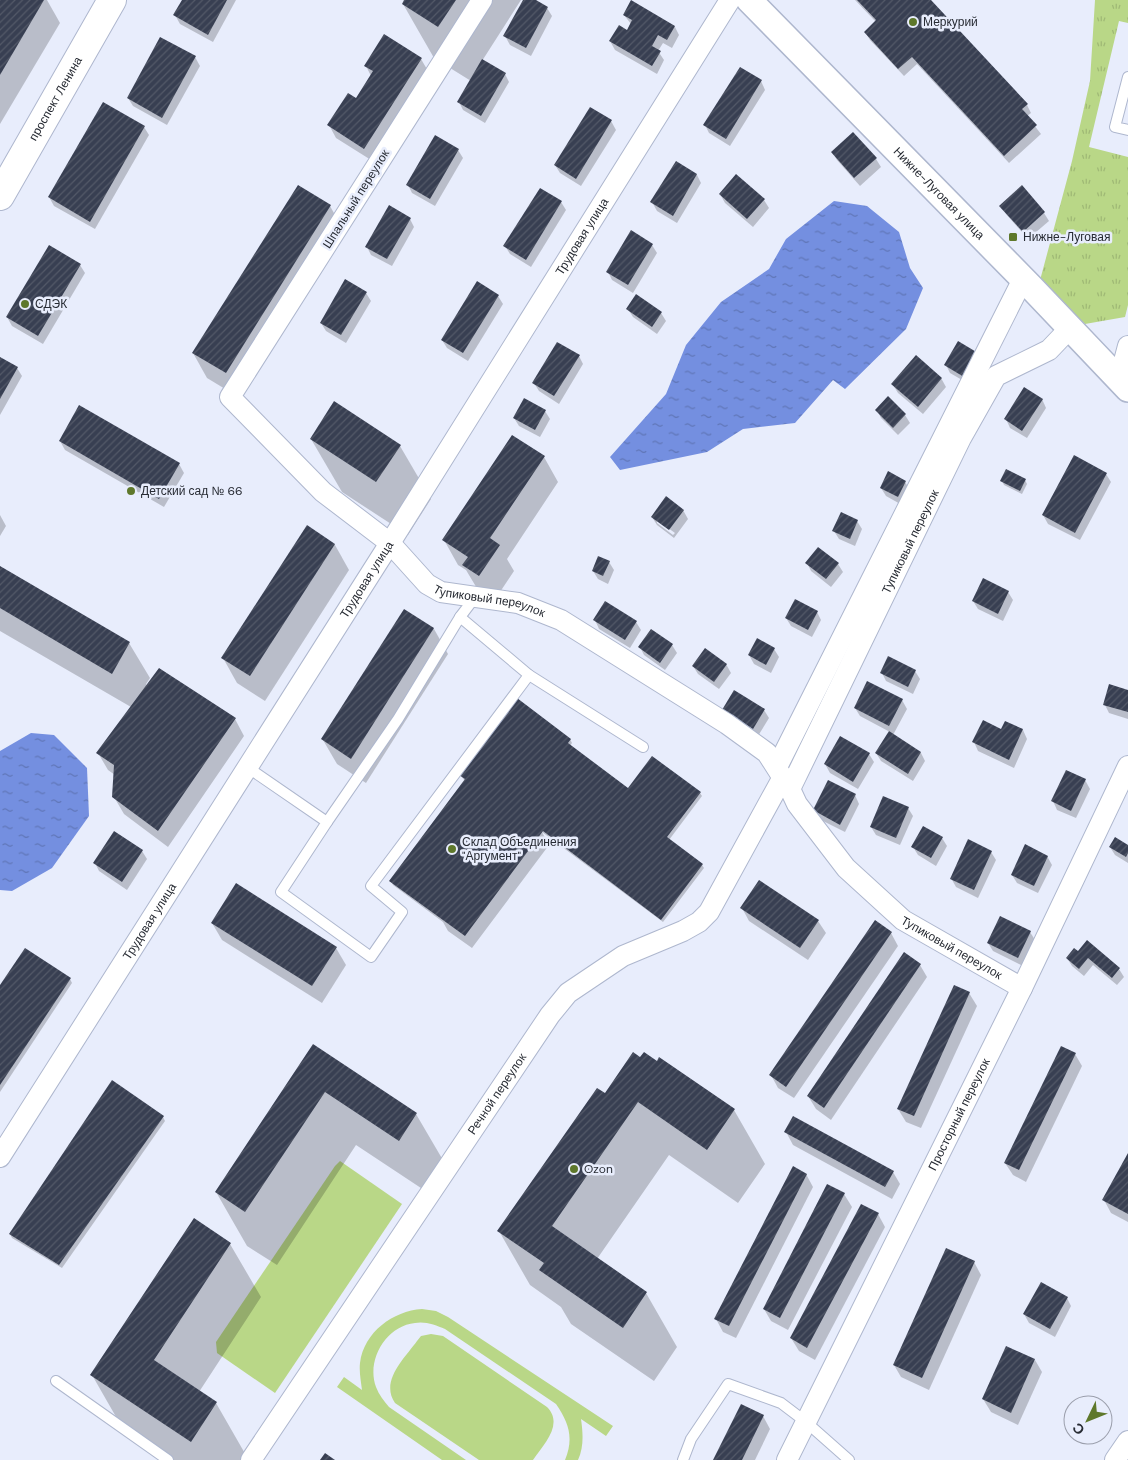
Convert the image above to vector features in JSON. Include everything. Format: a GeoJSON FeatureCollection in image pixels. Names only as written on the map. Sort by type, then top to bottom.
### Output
{"type":"FeatureCollection","features":[{"type":"Feature","properties":{"kind":"main road","name":"проспект Ленина"},"geometry":{"type":"LineString","coordinates":[[0,196],[11,168],[112,0]]}},
{"type":"Feature","properties":{"kind":"street","name":"Шпальный переулок"},"geometry":{"type":"LineString","coordinates":[[230,397],[482,0]]}},
{"type":"Feature","properties":{"kind":"street","name":"Трудовая улица"},"geometry":{"type":"LineString","coordinates":[[0,1158],[390,543],[730,0]]}},
{"type":"Feature","properties":{"kind":"street","name":"Нижне-Луговая улица"},"geometry":{"type":"LineString","coordinates":[[749,0],[1023,279],[1124,385]]}},
{"type":"Feature","properties":{"kind":"street","name":"Тупиковый переулок"},"geometry":{"type":"LineString","coordinates":[[783,778],[1023,279]]}},
{"type":"Feature","properties":{"kind":"street","name":"Тупиковый переулок"},"geometry":{"type":"LineString","coordinates":[[783,778],[961,438],[996,376],[1049,350],[1070,328]]}},
{"type":"Feature","properties":{"kind":"street"},"geometry":{"type":"LineString","coordinates":[[1124,385],[1128,346]]}},
{"type":"Feature","properties":{"kind":"street","name":"Тупиковый переулок"},"geometry":{"type":"LineString","coordinates":[[230,397],[323,492],[390,543],[427,584],[441,592],[518,603],[561,620],[727,724],[767,753],[797,804],[846,868],[903,920],[1022,988]]}},
{"type":"Feature","properties":{"kind":"street","name":"Просторный переулок"},"geometry":{"type":"LineString","coordinates":[[787,1460],[1022,988],[1128,766]]}},
{"type":"Feature","properties":{"kind":"street","name":"Речной переулок"},"geometry":{"type":"LineString","coordinates":[[251,1460],[550,1015],[568,993],[623,956],[682,931],[699,922],[709,912],[783,778]]}},
{"type":"Feature","properties":{"kind":"street"},"geometry":{"type":"LineString","coordinates":[[1115,1460],[1128,1441]]}},
{"type":"Feature","properties":{"kind":"lane"},"geometry":{"type":"LineString","coordinates":[[1128,77],[1115,126],[1128,130]]}},
{"type":"Feature","properties":{"kind":"lane"},"geometry":{"type":"LineString","coordinates":[[476,596],[460,618],[398,719],[281,892],[371,957],[402,912],[371,886],[529,675]]}},
{"type":"Feature","properties":{"kind":"lane"},"geometry":{"type":"LineString","coordinates":[[460,618],[529,675],[643,747]]}},
{"type":"Feature","properties":{"kind":"lane"},"geometry":{"type":"LineString","coordinates":[[247,767],[327,822]]}},
{"type":"Feature","properties":{"kind":"lane"},"geometry":{"type":"LineString","coordinates":[[56,1381],[168,1460]]}},
{"type":"Feature","properties":{"kind":"lane"},"geometry":{"type":"LineString","coordinates":[[683,1460],[691,1439],[728,1384],[781,1403],[849,1460]]}},
{"type":"Feature","properties":{"kind":"green space"},"geometry":{"type":"Polygon","coordinates":[[[1095,0],[1128,0],[1128,23],[1119,21],[1089,147],[1128,157],[1128,305],[1125,317],[1085,324],[1039,284],[1072,161],[1090,81],[1095,0]]]}},
{"type":"Feature","properties":{"kind":"green space"},"geometry":{"type":"Polygon","coordinates":[[[340,1161],[402,1204],[275,1393],[217,1353],[216,1342],[340,1161]]]}},
{"type":"Feature","properties":{"kind":"green space"},"geometry":{"type":"Polygon","coordinates":[[[422,1309],[436,1311],[448,1317],[613,1426],[606,1436],[581,1419],[582,1440],[580,1455],[578,1460],[565,1460],[570,1438],[569,1431],[556,1404],[445,1329],[427,1323],[415,1323],[395,1330],[387,1337],[376,1356],[374,1377],[379,1393],[389,1407],[466,1460],[442,1460],[337,1387],[344,1377],[362,1390],[360,1363],[367,1342],[382,1325],[391,1319],[401,1314],[422,1309]]]}},
{"type":"Feature","properties":{"kind":"green space"},"geometry":{"type":"Polygon","coordinates":[[[431,1334],[443,1336],[547,1407],[554,1420],[553,1427],[547,1441],[533,1460],[479,1460],[395,1403],[390,1387],[396,1370],[421,1336],[431,1334]]]}},
{"type":"Feature","properties":{"kind":"water"},"geometry":{"type":"Polygon","coordinates":[[[834,201],[867,206],[899,232],[910,268],[923,288],[906,329],[845,389],[833,380],[795,423],[743,429],[707,452],[620,470],[610,457],[666,394],[686,345],[721,302],[769,269],[786,239],[834,201]]]}},
{"type":"Feature","properties":{"kind":"water"},"geometry":{"type":"Polygon","coordinates":[[[31,733],[54,735],[87,768],[89,816],[52,868],[12,891],[0,890],[0,751],[31,733]]]}},
{"type":"Feature","properties":{"kind":"building"},"geometry":{"type":"Polygon","coordinates":[[[0,0],[44,0],[0,75],[0,0]]]}},
{"type":"Feature","properties":{"kind":"building"},"geometry":{"type":"Polygon","coordinates":[[[182,0],[227,0],[208,35],[173,15],[182,0]]]}},
{"type":"Feature","properties":{"kind":"building"},"geometry":{"type":"Polygon","coordinates":[[[404,0],[456,0],[438,27],[402,4],[404,0]]]}},
{"type":"Feature","properties":{"kind":"building"},"geometry":{"type":"Polygon","coordinates":[[[523,0],[536,0],[548,7],[526,48],[503,36],[523,0]]]}},
{"type":"Feature","properties":{"kind":"building"},"geometry":{"type":"Polygon","coordinates":[[[631,0],[675,26],[667,40],[658,35],[652,46],[661,51],[652,66],[609,41],[619,25],[627,30],[632,20],[623,15],[631,0]]]}},
{"type":"Feature","properties":{"kind":"building"},"geometry":{"type":"Polygon","coordinates":[[[857,0],[931,0],[1028,104],[1022,109],[1037,125],[1004,156],[912,57],[898,69],[864,32],[876,20],[857,0]]]}},
{"type":"Feature","properties":{"kind":"building"},"geometry":{"type":"Polygon","coordinates":[[[384,34],[422,58],[364,149],[327,125],[348,93],[356,98],[373,71],[364,66],[384,34]]]}},
{"type":"Feature","properties":{"kind":"building"},"geometry":{"type":"Polygon","coordinates":[[[160,37],[196,56],[162,118],[127,98],[160,37]]]}},
{"type":"Feature","properties":{"kind":"building"},"geometry":{"type":"Polygon","coordinates":[[[482,59],[506,73],[481,116],[457,102],[482,59]]]}},
{"type":"Feature","properties":{"kind":"building"},"geometry":{"type":"Polygon","coordinates":[[[740,67],[762,80],[726,139],[703,125],[740,67]]]}},
{"type":"Feature","properties":{"kind":"building"},"geometry":{"type":"Polygon","coordinates":[[[103,102],[145,126],[90,222],[48,197],[103,102]]]}},
{"type":"Feature","properties":{"kind":"building"},"geometry":{"type":"Polygon","coordinates":[[[590,107],[612,120],[576,179],[554,165],[590,107]]]}},
{"type":"Feature","properties":{"kind":"building"},"geometry":{"type":"Polygon","coordinates":[[[853,132],[877,158],[854,178],[831,152],[853,132]]]}},
{"type":"Feature","properties":{"kind":"building"},"geometry":{"type":"Polygon","coordinates":[[[435,135],[459,149],[430,199],[406,185],[435,135]]]}},
{"type":"Feature","properties":{"kind":"building"},"geometry":{"type":"Polygon","coordinates":[[[676,161],[697,174],[673,216],[650,202],[676,161]]]}},
{"type":"Feature","properties":{"kind":"building"},"geometry":{"type":"Polygon","coordinates":[[[736,174],[765,199],[747,219],[719,194],[736,174]]]}},
{"type":"Feature","properties":{"kind":"building"},"geometry":{"type":"Polygon","coordinates":[[[298,185],[331,205],[226,373],[192,353],[298,185]]]}},
{"type":"Feature","properties":{"kind":"building"},"geometry":{"type":"Polygon","coordinates":[[[1022,185],[1045,212],[1023,232],[999,206],[1022,185]]]}},
{"type":"Feature","properties":{"kind":"building"},"geometry":{"type":"Polygon","coordinates":[[[540,188],[562,201],[526,260],[503,246],[540,188]]]}},
{"type":"Feature","properties":{"kind":"building"},"geometry":{"type":"Polygon","coordinates":[[[389,205],[411,218],[387,259],[365,247],[389,205]]]}},
{"type":"Feature","properties":{"kind":"building"},"geometry":{"type":"Polygon","coordinates":[[[631,230],[653,244],[628,285],[606,272],[631,230]]]}},
{"type":"Feature","properties":{"kind":"building"},"geometry":{"type":"Polygon","coordinates":[[[49,245],[81,264],[38,336],[6,317],[49,245]]]}},
{"type":"Feature","properties":{"kind":"building"},"geometry":{"type":"Polygon","coordinates":[[[345,279],[367,292],[341,335],[320,323],[345,279]]]}},
{"type":"Feature","properties":{"kind":"building"},"geometry":{"type":"Polygon","coordinates":[[[477,281],[499,295],[463,353],[441,340],[477,281]]]}},
{"type":"Feature","properties":{"kind":"building"},"geometry":{"type":"Polygon","coordinates":[[[636,294],[662,312],[652,327],[626,309],[636,294]]]}},
{"type":"Feature","properties":{"kind":"building"},"geometry":{"type":"Polygon","coordinates":[[[958,341],[978,353],[964,377],[944,365],[958,341]]]}},
{"type":"Feature","properties":{"kind":"building"},"geometry":{"type":"Polygon","coordinates":[[[557,342],[580,355],[554,396],[532,383],[557,342]]]}},
{"type":"Feature","properties":{"kind":"building"},"geometry":{"type":"Polygon","coordinates":[[[916,355],[942,378],[918,407],[891,384],[916,355]]]}},
{"type":"Feature","properties":{"kind":"building"},"geometry":{"type":"Polygon","coordinates":[[[0,357],[18,367],[0,399],[0,357]]]}},
{"type":"Feature","properties":{"kind":"building"},"geometry":{"type":"Polygon","coordinates":[[[1024,387],[1043,399],[1022,431],[1004,419],[1024,387]]]}},
{"type":"Feature","properties":{"kind":"building"},"geometry":{"type":"Polygon","coordinates":[[[888,396],[906,414],[893,428],[875,410],[888,396]]]}},
{"type":"Feature","properties":{"kind":"building"},"geometry":{"type":"Polygon","coordinates":[[[524,398],[546,410],[535,430],[513,418],[524,398]]]}},
{"type":"Feature","properties":{"kind":"building"},"geometry":{"type":"Polygon","coordinates":[[[334,401],[401,445],[376,482],[310,439],[334,401]]]}},
{"type":"Feature","properties":{"kind":"building"},"geometry":{"type":"Polygon","coordinates":[[[79,405],[180,463],[159,499],[59,441],[79,405]]]}},
{"type":"Feature","properties":{"kind":"building"},"geometry":{"type":"Polygon","coordinates":[[[512,435],[545,456],[490,538],[500,545],[479,576],[462,565],[468,557],[442,540],[512,435]]]}},
{"type":"Feature","properties":{"kind":"building"},"geometry":{"type":"Polygon","coordinates":[[[1074,455],[1107,473],[1075,533],[1042,515],[1074,455]]]}},
{"type":"Feature","properties":{"kind":"building"},"geometry":{"type":"Polygon","coordinates":[[[1006,469],[1026,479],[1020,491],[1000,481],[1006,469]]]}},
{"type":"Feature","properties":{"kind":"building"},"geometry":{"type":"Polygon","coordinates":[[[888,471],[906,481],[898,497],[880,488],[888,471]]]}},
{"type":"Feature","properties":{"kind":"building"},"geometry":{"type":"Polygon","coordinates":[[[666,496],[684,510],[669,530],[651,517],[666,496]]]}},
{"type":"Feature","properties":{"kind":"building"},"geometry":{"type":"Polygon","coordinates":[[[841,512],[858,520],[850,539],[832,531],[841,512]]]}},
{"type":"Feature","properties":{"kind":"building"},"geometry":{"type":"Polygon","coordinates":[[[307,525],[335,544],[250,676],[221,658],[307,525]]]}},
{"type":"Feature","properties":{"kind":"building"},"geometry":{"type":"Polygon","coordinates":[[[818,547],[839,563],[826,579],[805,563],[818,547]]]}},
{"type":"Feature","properties":{"kind":"building"},"geometry":{"type":"Polygon","coordinates":[[[598,556],[610,561],[603,576],[592,571],[598,556]]]}},
{"type":"Feature","properties":{"kind":"building"},"geometry":{"type":"Polygon","coordinates":[[[0,566],[130,642],[112,674],[0,608],[0,566]]]}},
{"type":"Feature","properties":{"kind":"building"},"geometry":{"type":"Polygon","coordinates":[[[983,578],[1009,591],[998,614],[972,601],[983,578]]]}},
{"type":"Feature","properties":{"kind":"building"},"geometry":{"type":"Polygon","coordinates":[[[795,599],[818,611],[808,630],[785,618],[795,599]]]}},
{"type":"Feature","properties":{"kind":"building"},"geometry":{"type":"Polygon","coordinates":[[[605,601],[637,621],[625,640],[593,620],[605,601]]]}},
{"type":"Feature","properties":{"kind":"building"},"geometry":{"type":"Polygon","coordinates":[[[404,609],[434,628],[351,759],[321,739],[404,609]]]}},
{"type":"Feature","properties":{"kind":"building"},"geometry":{"type":"Polygon","coordinates":[[[651,629],[673,644],[660,663],[638,647],[651,629]]]}},
{"type":"Feature","properties":{"kind":"building"},"geometry":{"type":"Polygon","coordinates":[[[757,638],[775,648],[766,665],[748,655],[757,638]]]}},
{"type":"Feature","properties":{"kind":"building"},"geometry":{"type":"Polygon","coordinates":[[[705,648],[727,664],[714,682],[692,666],[705,648]]]}},
{"type":"Feature","properties":{"kind":"building"},"geometry":{"type":"Polygon","coordinates":[[[888,656],[916,670],[908,687],[880,673],[888,656]]]}},
{"type":"Feature","properties":{"kind":"building"},"geometry":{"type":"Polygon","coordinates":[[[159,668],[236,718],[158,831],[112,797],[114,765],[96,753],[159,668]]]}},
{"type":"Feature","properties":{"kind":"building"},"geometry":{"type":"Polygon","coordinates":[[[867,681],[903,699],[889,726],[854,708],[867,681]]]}},
{"type":"Feature","properties":{"kind":"building"},"geometry":{"type":"Polygon","coordinates":[[[1109,684],[1128,690],[1128,712],[1103,705],[1109,684]]]}},
{"type":"Feature","properties":{"kind":"building"},"geometry":{"type":"Polygon","coordinates":[[[734,690],[765,709],[753,729],[722,710],[734,690]]]}},
{"type":"Feature","properties":{"kind":"building"},"geometry":{"type":"Polygon","coordinates":[[[517,698],[571,739],[568,743],[628,788],[652,756],[701,792],[667,837],[703,864],[661,920],[543,831],[465,936],[389,881],[465,779],[459,775],[517,698]]]}},
{"type":"Feature","properties":{"kind":"building"},"geometry":{"type":"Polygon","coordinates":[[[983,720],[1001,729],[1005,721],[1023,729],[1009,760],[972,742],[983,720]]]}},
{"type":"Feature","properties":{"kind":"building"},"geometry":{"type":"Polygon","coordinates":[[[889,731],[921,752],[908,774],[875,753],[889,731]]]}},
{"type":"Feature","properties":{"kind":"building"},"geometry":{"type":"Polygon","coordinates":[[[840,736],[870,753],[853,782],[824,764],[840,736]]]}},
{"type":"Feature","properties":{"kind":"building"},"geometry":{"type":"Polygon","coordinates":[[[1066,770],[1086,779],[1071,811],[1051,801],[1066,770]]]}},
{"type":"Feature","properties":{"kind":"building"},"geometry":{"type":"Polygon","coordinates":[[[828,780],[856,794],[840,825],[813,810],[828,780]]]}},
{"type":"Feature","properties":{"kind":"building"},"geometry":{"type":"Polygon","coordinates":[[[883,796],[909,807],[896,838],[870,827],[883,796]]]}},
{"type":"Feature","properties":{"kind":"building"},"geometry":{"type":"Polygon","coordinates":[[[923,826],[943,837],[931,858],[911,847],[923,826]]]}},
{"type":"Feature","properties":{"kind":"building"},"geometry":{"type":"Polygon","coordinates":[[[114,831],[143,850],[122,882],[93,863],[114,831]]]}},
{"type":"Feature","properties":{"kind":"building"},"geometry":{"type":"Polygon","coordinates":[[[1115,837],[1128,845],[1126,857],[1109,847],[1115,837]]]}},
{"type":"Feature","properties":{"kind":"building"},"geometry":{"type":"Polygon","coordinates":[[[968,839],[992,851],[974,890],[950,879],[968,839]]]}},
{"type":"Feature","properties":{"kind":"building"},"geometry":{"type":"Polygon","coordinates":[[[1025,844],[1048,856],[1034,886],[1011,875],[1025,844]]]}},
{"type":"Feature","properties":{"kind":"building"},"geometry":{"type":"Polygon","coordinates":[[[759,880],[819,920],[800,948],[740,908],[759,880]]]}},
{"type":"Feature","properties":{"kind":"building"},"geometry":{"type":"Polygon","coordinates":[[[236,883],[337,947],[312,986],[211,923],[236,883]]]}},
{"type":"Feature","properties":{"kind":"building"},"geometry":{"type":"Polygon","coordinates":[[[1000,916],[1031,931],[1018,958],[987,943],[1000,916]]]}},
{"type":"Feature","properties":{"kind":"building"},"geometry":{"type":"Polygon","coordinates":[[[875,920],[892,932],[786,1087],[769,1075],[875,920]]]}},
{"type":"Feature","properties":{"kind":"building"},"geometry":{"type":"Polygon","coordinates":[[[1087,940],[1120,968],[1112,978],[1088,958],[1079,969],[1066,958],[1074,948],[1078,951],[1087,940]]]}},
{"type":"Feature","properties":{"kind":"building"},"geometry":{"type":"Polygon","coordinates":[[[25,948],[71,978],[0,1085],[0,985],[25,948]]]}},
{"type":"Feature","properties":{"kind":"building"},"geometry":{"type":"Polygon","coordinates":[[[904,952],[921,964],[824,1108],[807,1096],[904,952]]]}},
{"type":"Feature","properties":{"kind":"building"},"geometry":{"type":"Polygon","coordinates":[[[954,985],[970,992],[914,1116],[897,1109],[954,985]]]}},
{"type":"Feature","properties":{"kind":"building"},"geometry":{"type":"Polygon","coordinates":[[[313,1044],[417,1113],[399,1141],[325,1092],[245,1212],[215,1192],[313,1044]]]}},
{"type":"Feature","properties":{"kind":"building"},"geometry":{"type":"Polygon","coordinates":[[[1061,1046],[1076,1053],[1019,1170],[1004,1163],[1061,1046]]]}},
{"type":"Feature","properties":{"kind":"building"},"geometry":{"type":"Polygon","coordinates":[[[633,1052],[640,1057],[644,1052],[657,1061],[659,1057],[735,1109],[707,1150],[638,1102],[552,1226],[647,1292],[623,1328],[539,1270],[544,1263],[497,1231],[597,1088],[605,1093],[633,1052]]]}},
{"type":"Feature","properties":{"kind":"building"},"geometry":{"type":"Polygon","coordinates":[[[112,1080],[164,1116],[59,1265],[9,1234],[112,1080]]]}},
{"type":"Feature","properties":{"kind":"building"},"geometry":{"type":"Polygon","coordinates":[[[793,1116],[894,1171],[885,1187],[784,1132],[793,1116]]]}},
{"type":"Feature","properties":{"kind":"building"},"geometry":{"type":"Polygon","coordinates":[[[1128,1153],[1128,1214],[1102,1200],[1128,1153]]]}},
{"type":"Feature","properties":{"kind":"building"},"geometry":{"type":"Polygon","coordinates":[[[793,1166],[807,1174],[729,1326],[714,1319],[793,1166]]]}},
{"type":"Feature","properties":{"kind":"building"},"geometry":{"type":"Polygon","coordinates":[[[827,1184],[845,1193],[780,1318],[763,1309],[827,1184]]]}},
{"type":"Feature","properties":{"kind":"building"},"geometry":{"type":"Polygon","coordinates":[[[861,1204],[879,1213],[807,1348],[790,1338],[861,1204]]]}},
{"type":"Feature","properties":{"kind":"building"},"geometry":{"type":"Polygon","coordinates":[[[194,1218],[231,1243],[154,1360],[217,1402],[191,1442],[90,1375],[194,1218]]]}},
{"type":"Feature","properties":{"kind":"building"},"geometry":{"type":"Polygon","coordinates":[[[946,1248],[975,1261],[922,1378],[893,1365],[946,1248]]]}},
{"type":"Feature","properties":{"kind":"building"},"geometry":{"type":"Polygon","coordinates":[[[1041,1282],[1068,1297],[1050,1329],[1023,1314],[1041,1282]]]}},
{"type":"Feature","properties":{"kind":"building"},"geometry":{"type":"Polygon","coordinates":[[[1006,1346],[1035,1359],[1011,1413],[982,1399],[1006,1346]]]}},
{"type":"Feature","properties":{"kind":"building"},"geometry":{"type":"Polygon","coordinates":[[[741,1404],[764,1415],[742,1460],[713,1460],[741,1404]]]}},
{"type":"Feature","properties":{"kind":"building"},"geometry":{"type":"Polygon","coordinates":[[[325,1453],[335,1460],[320,1460],[325,1453]]]}},
{"type":"Feature","properties":{"kind":"place","name":"Меркурий"},"geometry":{"type":"Point","coordinates":[913,22]}},
{"type":"Feature","properties":{"kind":"place","name":"Нижне-Луговая"},"geometry":{"type":"Point","coordinates":[1013,237]}},
{"type":"Feature","properties":{"kind":"place","name":"СДЭК"},"geometry":{"type":"Point","coordinates":[25,304]}},
{"type":"Feature","properties":{"kind":"place","name":"Детский сад № 66"},"geometry":{"type":"Point","coordinates":[131,491]}},
{"type":"Feature","properties":{"kind":"place","name":"Склад Объединения \"Аргумент\""},"geometry":{"type":"Point","coordinates":[452,849]}},
{"type":"Feature","properties":{"kind":"place","name":"Ozon"},"geometry":{"type":"Point","coordinates":[574,1169]}}]}
